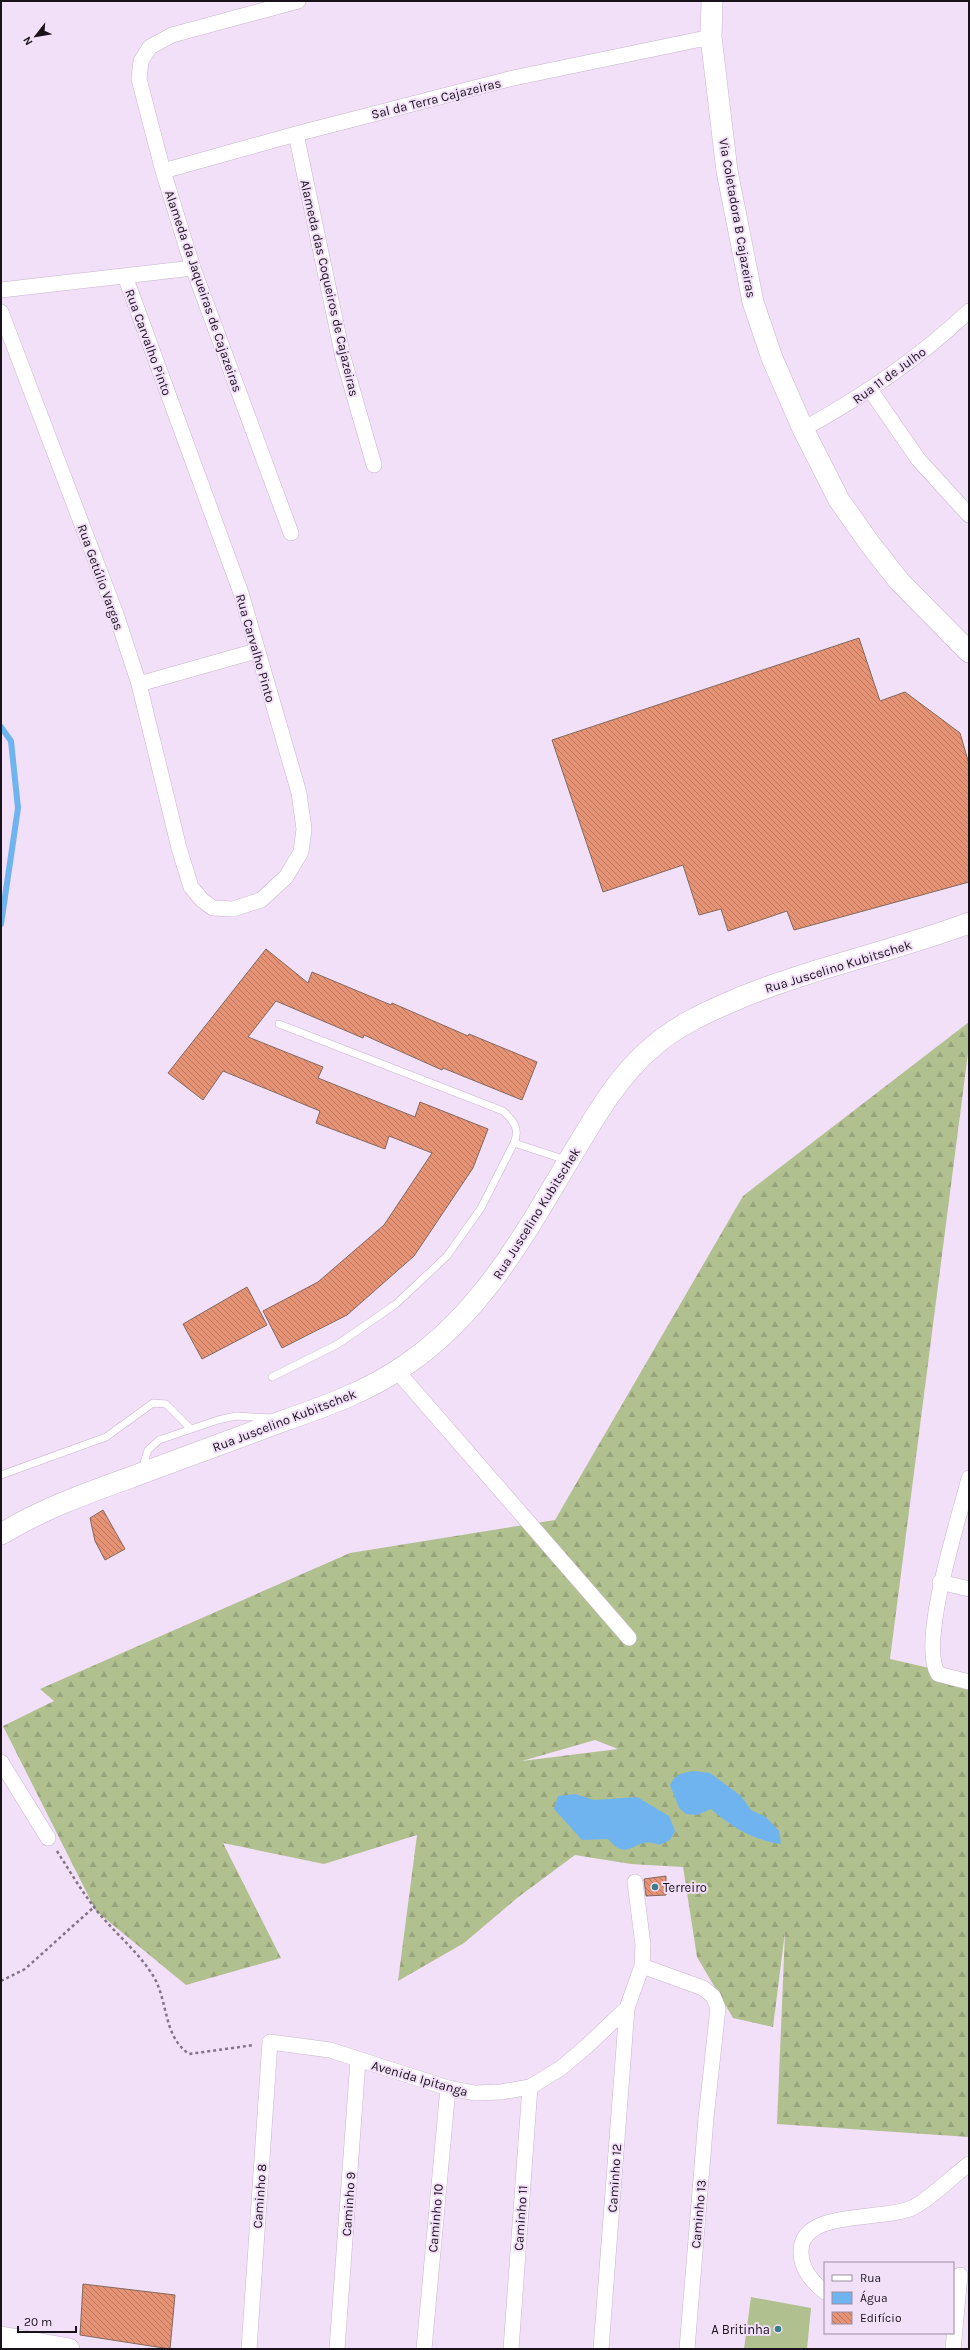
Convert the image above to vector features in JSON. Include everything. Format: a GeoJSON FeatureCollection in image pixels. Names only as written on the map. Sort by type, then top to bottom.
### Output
{"type":"FeatureCollection","features":[{"type":"Feature","properties":{"kind":"main road","name":"Via Coletadora B Cajazeiras"},"geometry":{"type":"LineString","coordinates":[[712,1],[711,37],[727,171],[752,302],[772,358],[803,429],[839,500],[870,544],[925,609],[965,646]]}},
{"type":"Feature","properties":{"kind":"main road","name":"Rua Juscelino Kubitschek"},"geometry":{"type":"LineString","coordinates":[[1,1534],[58,1504],[332,1404],[397,1371],[427,1349],[461,1319],[493,1282],[514,1252],[611,1091],[650,1049],[680,1027],[716,1008],[784,980],[929,938],[969,922]]}},
{"type":"Feature","properties":{"kind":"main road"},"geometry":{"type":"LineString","coordinates":[[1,2337],[69,2349]]}},
{"type":"Feature","properties":{"kind":"street","name":"Alameda da Jaqueiras de Cajazeiras"},"geometry":{"type":"LineString","coordinates":[[291,533],[193,268],[163,171],[139,79],[141,61],[150,47],[172,35],[298,1]]}},
{"type":"Feature","properties":{"kind":"street","name":"Sal da Terra Cajazeiras"},"geometry":{"type":"LineString","coordinates":[[163,171],[296,134],[510,80],[711,37]]}},
{"type":"Feature","properties":{"kind":"street","name":"Alameda das Coqueiros de Cajazeiras"},"geometry":{"type":"LineString","coordinates":[[296,134],[343,357],[374,465]]}},
{"type":"Feature","properties":{"kind":"street"},"geometry":{"type":"LineString","coordinates":[[1,290],[193,268]]}},
{"type":"Feature","properties":{"kind":"street","name":"Rua Carvalho Pinto"},"geometry":{"type":"LineString","coordinates":[[125,276],[240,593],[299,793],[304,829],[301,852],[286,877],[261,900],[233,909],[213,908],[202,900],[191,886],[179,848]]}},
{"type":"Feature","properties":{"kind":"street","name":"Rua 11 de Julho"},"geometry":{"type":"LineString","coordinates":[[803,429],[871,391],[944,334],[969,311]]}},
{"type":"Feature","properties":{"kind":"street","name":"Rua Getúlio Vargas"},"geometry":{"type":"LineString","coordinates":[[1,312],[116,614],[139,684],[179,848]]}},
{"type":"Feature","properties":{"kind":"street"},"geometry":{"type":"LineString","coordinates":[[871,391],[918,459],[969,515]]}},
{"type":"Feature","properties":{"kind":"street"},"geometry":{"type":"LineString","coordinates":[[139,684],[256,651]]}},
{"type":"Feature","properties":{"kind":"street"},"geometry":{"type":"LineString","coordinates":[[397,1371],[629,1638]]}},
{"type":"Feature","properties":{"kind":"street"},"geometry":{"type":"LineString","coordinates":[[969,1478],[966,1500],[940,1582],[934,1633],[934,1667],[938,1674],[969,1682]]}},
{"type":"Feature","properties":{"kind":"street"},"geometry":{"type":"LineString","coordinates":[[940,1582],[969,1589]]}},
{"type":"Feature","properties":{"kind":"street"},"geometry":{"type":"LineString","coordinates":[[1,1762],[48,1838]]}},
{"type":"Feature","properties":{"kind":"street","name":"Avenida Ipitanga"},"geometry":{"type":"LineString","coordinates":[[270,2042],[330,2050],[448,2088],[475,2093],[501,2092],[530,2087],[561,2068],[587,2046],[627,2008],[642,1966],[643,1945],[635,1882]]}},
{"type":"Feature","properties":{"kind":"street","name":"Caminho 13"},"geometry":{"type":"LineString","coordinates":[[642,1966],[703,1988],[713,1996],[718,2008],[710,2079],[687,2349]]}},
{"type":"Feature","properties":{"kind":"street","name":"Caminho 12"},"geometry":{"type":"LineString","coordinates":[[601,2349],[627,2008]]}},
{"type":"Feature","properties":{"kind":"street","name":"Caminho 8"},"geometry":{"type":"LineString","coordinates":[[249,2349],[270,2042]]}},
{"type":"Feature","properties":{"kind":"street","name":"Caminho 9"},"geometry":{"type":"LineString","coordinates":[[337,2349],[358,2060]]}},
{"type":"Feature","properties":{"kind":"street","name":"Caminho 11"},"geometry":{"type":"LineString","coordinates":[[511,2349],[530,2087]]}},
{"type":"Feature","properties":{"kind":"street","name":"Caminho 10"},"geometry":{"type":"LineString","coordinates":[[424,2349],[448,2088]]}},
{"type":"Feature","properties":{"kind":"street"},"geometry":{"type":"LineString","coordinates":[[824,2291],[806,2273],[801,2260],[801,2245],[807,2233],[829,2222],[887,2215],[913,2207],[969,2164]]}},
{"type":"Feature","properties":{"kind":"street"},"geometry":{"type":"LineString","coordinates":[[953,2349],[961,2274]]}},
{"type":"Feature","properties":{"kind":"lane"},"geometry":{"type":"LineString","coordinates":[[272,1377],[338,1344],[396,1304],[447,1256],[481,1208],[518,1134],[516,1126],[511,1118],[503,1111],[279,1024]]}},
{"type":"Feature","properties":{"kind":"lane"},"geometry":{"type":"LineString","coordinates":[[514,1143],[568,1161]]}},
{"type":"Feature","properties":{"kind":"lane"},"geometry":{"type":"LineString","coordinates":[[1,1475],[106,1437],[153,1403],[166,1404],[191,1429]]}},
{"type":"Feature","properties":{"kind":"lane"},"geometry":{"type":"LineString","coordinates":[[141,1474],[148,1450],[153,1443],[218,1420],[236,1416],[290,1419]]}},
{"type":"Feature","properties":{"kind":"path"},"geometry":{"type":"LineString","coordinates":[[48,1838],[94,1908],[152,1974],[160,1990],[173,2036],[178,2046],[189,2054],[270,2042]]}},
{"type":"Feature","properties":{"kind":"path"},"geometry":{"type":"LineString","coordinates":[[1,1981],[25,1969],[94,1908]]}},
{"type":"Feature","properties":{"kind":"green space"},"geometry":{"type":"Polygon","coordinates":[[[969,1022],[969,1045],[890,1659],[969,1677],[969,2137],[777,2124],[785,1932],[773,2027],[733,2018],[697,1957],[683,1867],[631,1864],[575,1855],[517,1898],[464,1943],[398,1981],[417,1835],[324,1864],[223,1843],[281,1958],[186,1985],[96,1911],[3,1726],[54,1701],[40,1689],[350,1553],[555,1520],[743,1196],[969,1022]],[[595,1740],[522,1761],[618,1749],[595,1740]]]}},
{"type":"Feature","properties":{"kind":"green space","name":"A Britinha"},"geometry":{"type":"Polygon","coordinates":[[[751,2297],[811,2308],[807,2349],[744,2349],[751,2297]]]}},
{"type":"Feature","properties":{"kind":"water"},"geometry":{"type":"Polygon","coordinates":[[[693,1771],[710,1773],[741,1796],[751,1810],[766,1817],[779,1831],[781,1844],[761,1839],[743,1832],[726,1822],[711,1809],[697,1815],[686,1814],[679,1808],[670,1785],[674,1778],[685,1772],[693,1771]]]}},
{"type":"Feature","properties":{"kind":"water"},"geometry":{"type":"Polygon","coordinates":[[[575,1794],[594,1800],[637,1797],[669,1816],[675,1831],[670,1840],[659,1845],[644,1843],[627,1849],[622,1849],[615,1846],[608,1839],[582,1840],[554,1809],[558,1796],[575,1794]]]}},
{"type":"Feature","properties":{"kind":"building"},"geometry":{"type":"Polygon","coordinates":[[[859,638],[880,701],[905,692],[960,733],[969,764],[969,882],[794,930],[787,911],[728,931],[721,909],[699,915],[683,865],[603,892],[552,740],[859,638]]]}},
{"type":"Feature","properties":{"kind":"building"},"geometry":{"type":"Polygon","coordinates":[[[266,949],[308,983],[312,972],[391,1005],[392,1003],[468,1036],[469,1034],[537,1062],[522,1100],[443,1068],[442,1070],[364,1035],[363,1038],[276,1001],[248,1037],[323,1067],[318,1078],[415,1117],[420,1102],[488,1129],[473,1168],[414,1256],[347,1315],[282,1348],[263,1311],[318,1282],[384,1225],[432,1153],[389,1136],[385,1149],[316,1123],[320,1111],[223,1071],[203,1100],[168,1073],[266,949]]]}},
{"type":"Feature","properties":{"kind":"building"},"geometry":{"type":"Polygon","coordinates":[[[247,1287],[267,1325],[202,1359],[183,1324],[247,1287]]]}},
{"type":"Feature","properties":{"kind":"building"},"geometry":{"type":"Polygon","coordinates":[[[103,1510],[125,1549],[105,1560],[95,1541],[90,1518],[103,1510]]]}},
{"type":"Feature","properties":{"kind":"building","name":"Terreiro"},"geometry":{"type":"Polygon","coordinates":[[[666,1876],[666,1895],[646,1896],[644,1879],[666,1876]]]}},
{"type":"Feature","properties":{"kind":"building"},"geometry":{"type":"Polygon","coordinates":[[[83,2284],[175,2295],[170,2349],[80,2335],[83,2284]]]}},
{"type":"Feature","properties":{"kind":"waterway"},"geometry":{"type":"LineString","coordinates":[[1,727],[11,741],[18,808],[1,924]]}},
{"type":"Feature","properties":{"kind":"place","name":"Terreiro"},"geometry":{"type":"Point","coordinates":[655,1887]}},
{"type":"Feature","properties":{"kind":"place","name":"A Britinha"},"geometry":{"type":"Point","coordinates":[778,2329]}}]}
